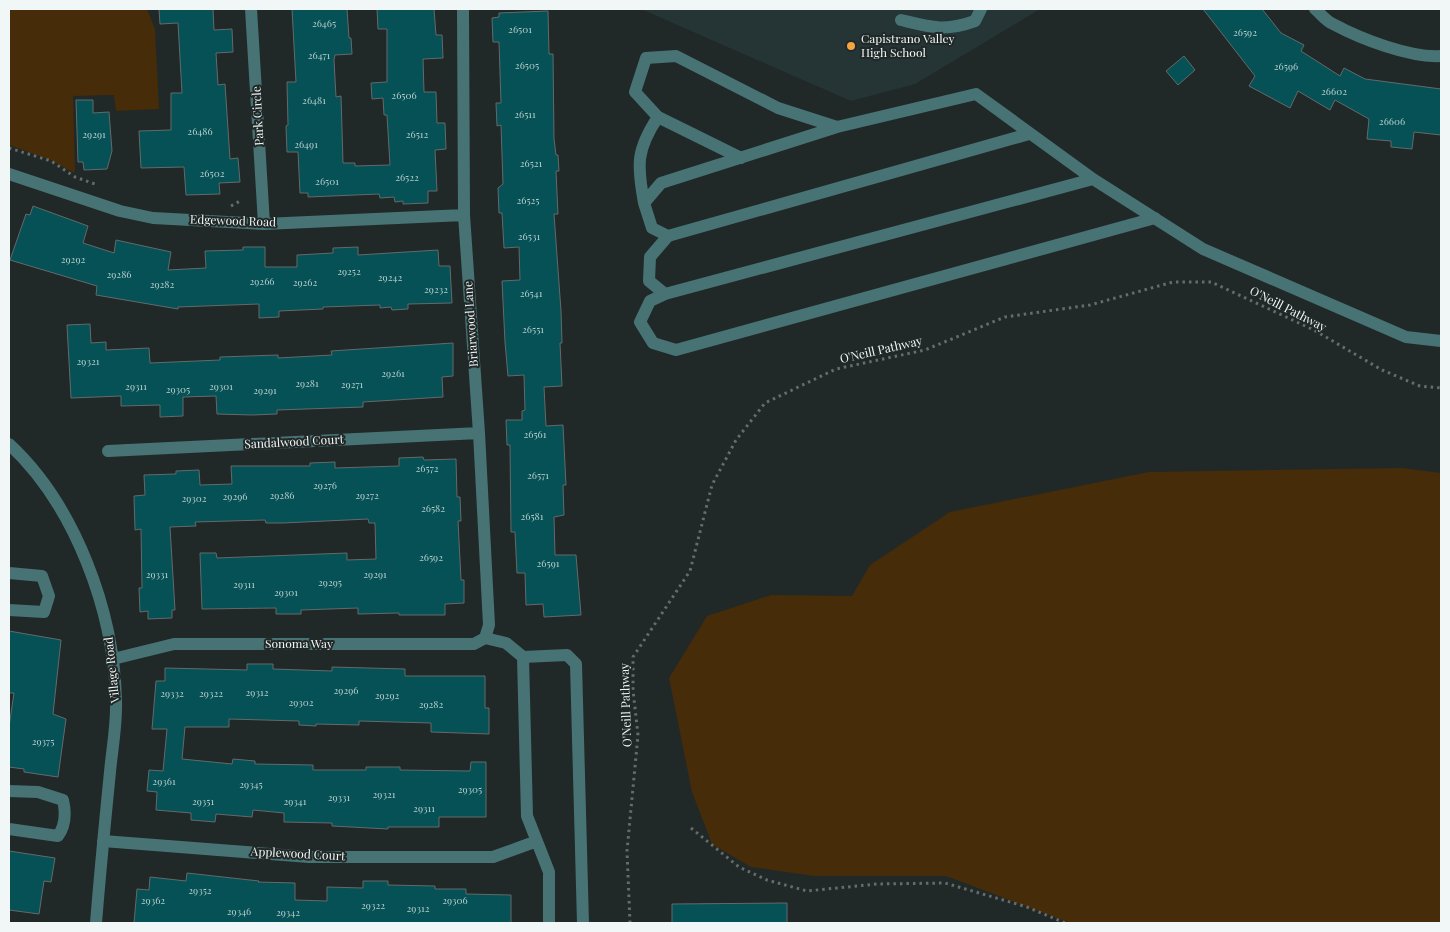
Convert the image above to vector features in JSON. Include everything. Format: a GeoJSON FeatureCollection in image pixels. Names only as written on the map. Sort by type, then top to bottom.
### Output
{"type":"FeatureCollection","features":[{"type":"Feature","properties":{"kind":"street","name":"Park Circle"},"geometry":{"type":"LineString","coordinates":[[251,9],[264,224]]}},
{"type":"Feature","properties":{"kind":"street","name":"Briarwood Lane"},"geometry":{"type":"LineString","coordinates":[[463,9],[464,215],[480,433],[489,625],[485,638]]}},
{"type":"Feature","properties":{"kind":"street"},"geometry":{"type":"LineString","coordinates":[[901,20],[938,29],[957,28],[975,21],[981,9]]}},
{"type":"Feature","properties":{"kind":"street"},"geometry":{"type":"LineString","coordinates":[[1315,9],[1331,24],[1384,46],[1432,56],[1441,56]]}},
{"type":"Feature","properties":{"kind":"street"},"geometry":{"type":"LineString","coordinates":[[741,158],[658,116],[636,92],[646,58],[676,56],[778,108],[837,127]]}},
{"type":"Feature","properties":{"kind":"street"},"geometry":{"type":"LineString","coordinates":[[644,204],[661,183],[837,127],[976,94],[1093,179],[1203,249],[1406,337],[1441,341]]}},
{"type":"Feature","properties":{"kind":"street"},"geometry":{"type":"LineString","coordinates":[[658,116],[644,137],[638,168],[644,204],[652,228],[668,236]]}},
{"type":"Feature","properties":{"kind":"street"},"geometry":{"type":"LineString","coordinates":[[665,294],[649,281],[650,257],[668,236],[1029,134]]}},
{"type":"Feature","properties":{"kind":"street","name":"Edgewood Road"},"geometry":{"type":"LineString","coordinates":[[10,178],[120,211],[153,218],[264,224],[464,215]]}},
{"type":"Feature","properties":{"kind":"street"},"geometry":{"type":"LineString","coordinates":[[1093,179],[665,294],[650,301],[640,322],[653,343],[676,350],[1155,218]]}},
{"type":"Feature","properties":{"kind":"street","name":"Sandalwood Court"},"geometry":{"type":"LineString","coordinates":[[108,451],[480,433]]}},
{"type":"Feature","properties":{"kind":"street","name":"Village Road"},"geometry":{"type":"LineString","coordinates":[[9,444],[21,455],[44,484],[76,538],[101,599],[113,659],[116,702],[96,923]]}},
{"type":"Feature","properties":{"kind":"street"},"geometry":{"type":"LineString","coordinates":[[9,572],[42,576],[49,596],[44,612],[9,610]]}},
{"type":"Feature","properties":{"kind":"street"},"geometry":{"type":"LineString","coordinates":[[485,638],[506,643],[522,657],[567,655],[576,664],[583,923]]}},
{"type":"Feature","properties":{"kind":"street","name":"Sonoma Way"},"geometry":{"type":"LineString","coordinates":[[113,659],[174,644],[474,644],[485,638]]}},
{"type":"Feature","properties":{"kind":"street"},"geometry":{"type":"LineString","coordinates":[[522,657],[527,816],[548,872],[549,923]]}},
{"type":"Feature","properties":{"kind":"street"},"geometry":{"type":"LineString","coordinates":[[9,791],[38,792],[63,800],[65,811],[64,828],[58,836],[9,829]]}},
{"type":"Feature","properties":{"kind":"street","name":"Applewood Court"},"geometry":{"type":"LineString","coordinates":[[103,841],[309,857],[493,857],[537,841]]}},
{"type":"Feature","properties":{"kind":"path"},"geometry":{"type":"LineString","coordinates":[[9,148],[51,161],[75,177],[100,186]]}},
{"type":"Feature","properties":{"kind":"path"},"geometry":{"type":"LineString","coordinates":[[223,206],[232,206],[240,201]]}},
{"type":"Feature","properties":{"kind":"path","name":"O'Neill Pathway"},"geometry":{"type":"LineString","coordinates":[[630,923],[627,851],[638,735],[633,690],[632,657],[690,571],[712,485],[736,440],[765,402],[836,369],[925,350],[1005,316],[1090,304],[1173,282],[1211,282],[1314,330],[1382,370],[1420,386],[1441,388]]}},
{"type":"Feature","properties":{"kind":"path"},"geometry":{"type":"LineString","coordinates":[[691,828],[739,867],[767,880],[807,891],[877,884],[945,883],[1027,907],[1065,923]]}},
{"type":"Feature","properties":{"kind":"shaded area"},"geometry":{"type":"Polygon","coordinates":[[[9,9],[147,9],[155,29],[159,109],[116,111],[114,95],[73,96],[74,173],[51,160],[9,145],[9,9]]]}},
{"type":"Feature","properties":{"kind":"shaded area","name":"Capistrano Valley High School"},"geometry":{"type":"Polygon","coordinates":[[[641,9],[1040,9],[915,84],[851,101],[641,9]]]}},
{"type":"Feature","properties":{"kind":"shaded area"},"geometry":{"type":"Polygon","coordinates":[[[1402,468],[1441,473],[1441,923],[1070,923],[946,876],[814,876],[751,867],[712,844],[692,792],[669,678],[707,616],[771,595],[852,596],[870,565],[950,512],[1149,472],[1402,468]]]}},
{"type":"Feature","properties":{"kind":"building"},"geometry":{"type":"Polygon","coordinates":[[[159,9],[213,9],[214,30],[232,29],[233,52],[216,53],[218,85],[225,84],[230,159],[238,158],[240,182],[219,183],[220,194],[186,195],[184,167],[141,168],[139,131],[171,130],[171,93],[182,93],[178,23],[160,24],[159,9]]]}},
{"type":"Feature","properties":{"kind":"building"},"geometry":{"type":"Polygon","coordinates":[[[292,9],[347,9],[352,54],[335,55],[334,60],[336,97],[341,96],[343,163],[355,163],[355,166],[390,165],[387,115],[384,115],[383,98],[372,99],[371,83],[387,82],[387,29],[378,29],[377,9],[434,9],[436,35],[442,35],[443,58],[423,59],[424,92],[436,92],[437,123],[445,123],[446,149],[435,150],[437,191],[428,191],[428,203],[403,204],[403,201],[395,202],[394,197],[380,198],[379,194],[308,197],[308,193],[300,193],[298,152],[287,152],[287,82],[296,82],[292,9]]]}},
{"type":"Feature","properties":{"kind":"building"},"geometry":{"type":"Polygon","coordinates":[[[1203,9],[1262,9],[1281,33],[1304,45],[1301,51],[1340,76],[1344,68],[1365,79],[1441,89],[1441,135],[1414,132],[1412,149],[1391,147],[1391,141],[1367,139],[1369,119],[1335,100],[1330,110],[1298,91],[1290,108],[1249,86],[1255,76],[1203,9]]]}},
{"type":"Feature","properties":{"kind":"building"},"geometry":{"type":"Polygon","coordinates":[[[548,11],[549,54],[553,54],[554,139],[559,171],[556,171],[558,214],[554,214],[561,311],[562,386],[544,387],[546,426],[563,425],[566,485],[563,485],[564,515],[554,517],[555,555],[576,555],[581,615],[544,617],[543,604],[526,605],[525,573],[517,573],[515,532],[511,532],[510,445],[507,445],[506,420],[522,420],[522,411],[525,410],[524,375],[508,376],[502,281],[520,280],[519,247],[504,248],[502,213],[499,213],[498,188],[503,184],[501,125],[497,126],[496,103],[501,103],[499,42],[493,42],[492,18],[499,17],[499,13],[548,11]]]}},
{"type":"Feature","properties":{"kind":"building"},"geometry":{"type":"Polygon","coordinates":[[[1184,56],[1195,70],[1178,85],[1166,71],[1184,56]]]}},
{"type":"Feature","properties":{"kind":"building"},"geometry":{"type":"Polygon","coordinates":[[[76,100],[93,100],[93,113],[109,112],[112,151],[107,169],[84,170],[83,162],[78,162],[76,100]]]}},
{"type":"Feature","properties":{"kind":"building"},"geometry":{"type":"Polygon","coordinates":[[[33,206],[88,226],[83,243],[114,253],[116,240],[171,252],[168,270],[206,268],[205,251],[243,250],[243,247],[265,247],[265,267],[297,267],[297,255],[333,253],[333,248],[358,247],[358,255],[438,250],[439,266],[450,266],[452,303],[408,304],[408,309],[392,310],[391,307],[380,308],[380,305],[323,307],[323,309],[279,311],[279,317],[259,318],[259,304],[178,307],[178,309],[96,295],[97,286],[10,260],[26,214],[30,215],[33,206]]]}},
{"type":"Feature","properties":{"kind":"building"},"geometry":{"type":"Polygon","coordinates":[[[90,324],[91,343],[106,342],[106,350],[149,348],[150,363],[220,360],[220,357],[278,355],[278,358],[332,355],[331,351],[453,343],[453,376],[442,377],[443,397],[363,402],[363,407],[277,410],[277,414],[252,415],[217,414],[216,396],[183,397],[183,416],[160,417],[160,405],[121,406],[121,396],[71,398],[67,325],[90,324]]]}},
{"type":"Feature","properties":{"kind":"building"},"geometry":{"type":"Polygon","coordinates":[[[423,457],[424,460],[456,459],[457,497],[460,497],[461,521],[458,521],[461,580],[464,580],[464,603],[445,604],[445,615],[358,614],[358,608],[301,610],[301,614],[276,614],[276,608],[202,609],[200,553],[216,553],[217,558],[347,553],[347,560],[376,559],[375,523],[369,523],[368,519],[283,523],[266,523],[265,520],[195,522],[196,526],[170,527],[175,610],[172,610],[172,618],[148,619],[148,611],[140,612],[139,588],[142,588],[141,529],[135,530],[134,496],[145,495],[144,475],[176,474],[176,471],[199,470],[200,485],[232,484],[231,466],[310,466],[310,463],[335,462],[335,468],[399,466],[399,458],[423,457]]]}},
{"type":"Feature","properties":{"kind":"building"},"geometry":{"type":"Polygon","coordinates":[[[9,631],[61,640],[53,714],[66,719],[58,777],[24,772],[24,769],[9,767],[9,727],[14,693],[9,693],[9,631]]]}},
{"type":"Feature","properties":{"kind":"building"},"geometry":{"type":"Polygon","coordinates":[[[247,664],[273,664],[273,669],[332,671],[332,667],[405,669],[405,676],[485,676],[485,708],[489,708],[489,734],[431,732],[431,723],[359,721],[359,725],[316,724],[316,726],[299,725],[299,721],[229,719],[229,727],[185,727],[182,759],[232,764],[233,759],[255,761],[255,764],[313,765],[313,770],[366,770],[366,767],[400,767],[400,770],[470,771],[471,762],[486,762],[486,817],[439,817],[439,827],[388,827],[388,829],[332,826],[332,823],[284,822],[284,813],[253,810],[252,817],[216,814],[215,822],[191,820],[191,813],[156,810],[157,792],[147,791],[149,770],[163,771],[167,729],[152,729],[156,681],[165,681],[165,668],[247,670],[247,664]]]}},
{"type":"Feature","properties":{"kind":"building"},"geometry":{"type":"Polygon","coordinates":[[[9,851],[55,858],[51,882],[44,881],[39,914],[9,910],[9,851]]]}},
{"type":"Feature","properties":{"kind":"building"},"geometry":{"type":"Polygon","coordinates":[[[187,873],[258,882],[295,883],[295,900],[327,901],[327,887],[363,888],[363,881],[388,881],[388,885],[435,886],[435,889],[466,889],[466,894],[511,895],[511,923],[134,923],[137,889],[149,890],[150,877],[186,881],[187,873]]]}},
{"type":"Feature","properties":{"kind":"building"},"geometry":{"type":"Polygon","coordinates":[[[787,903],[787,923],[672,923],[672,904],[787,903]]]}},
{"type":"Feature","properties":{"kind":"place","name":"Capistrano Valley High School"},"geometry":{"type":"Point","coordinates":[851,46]}}]}
